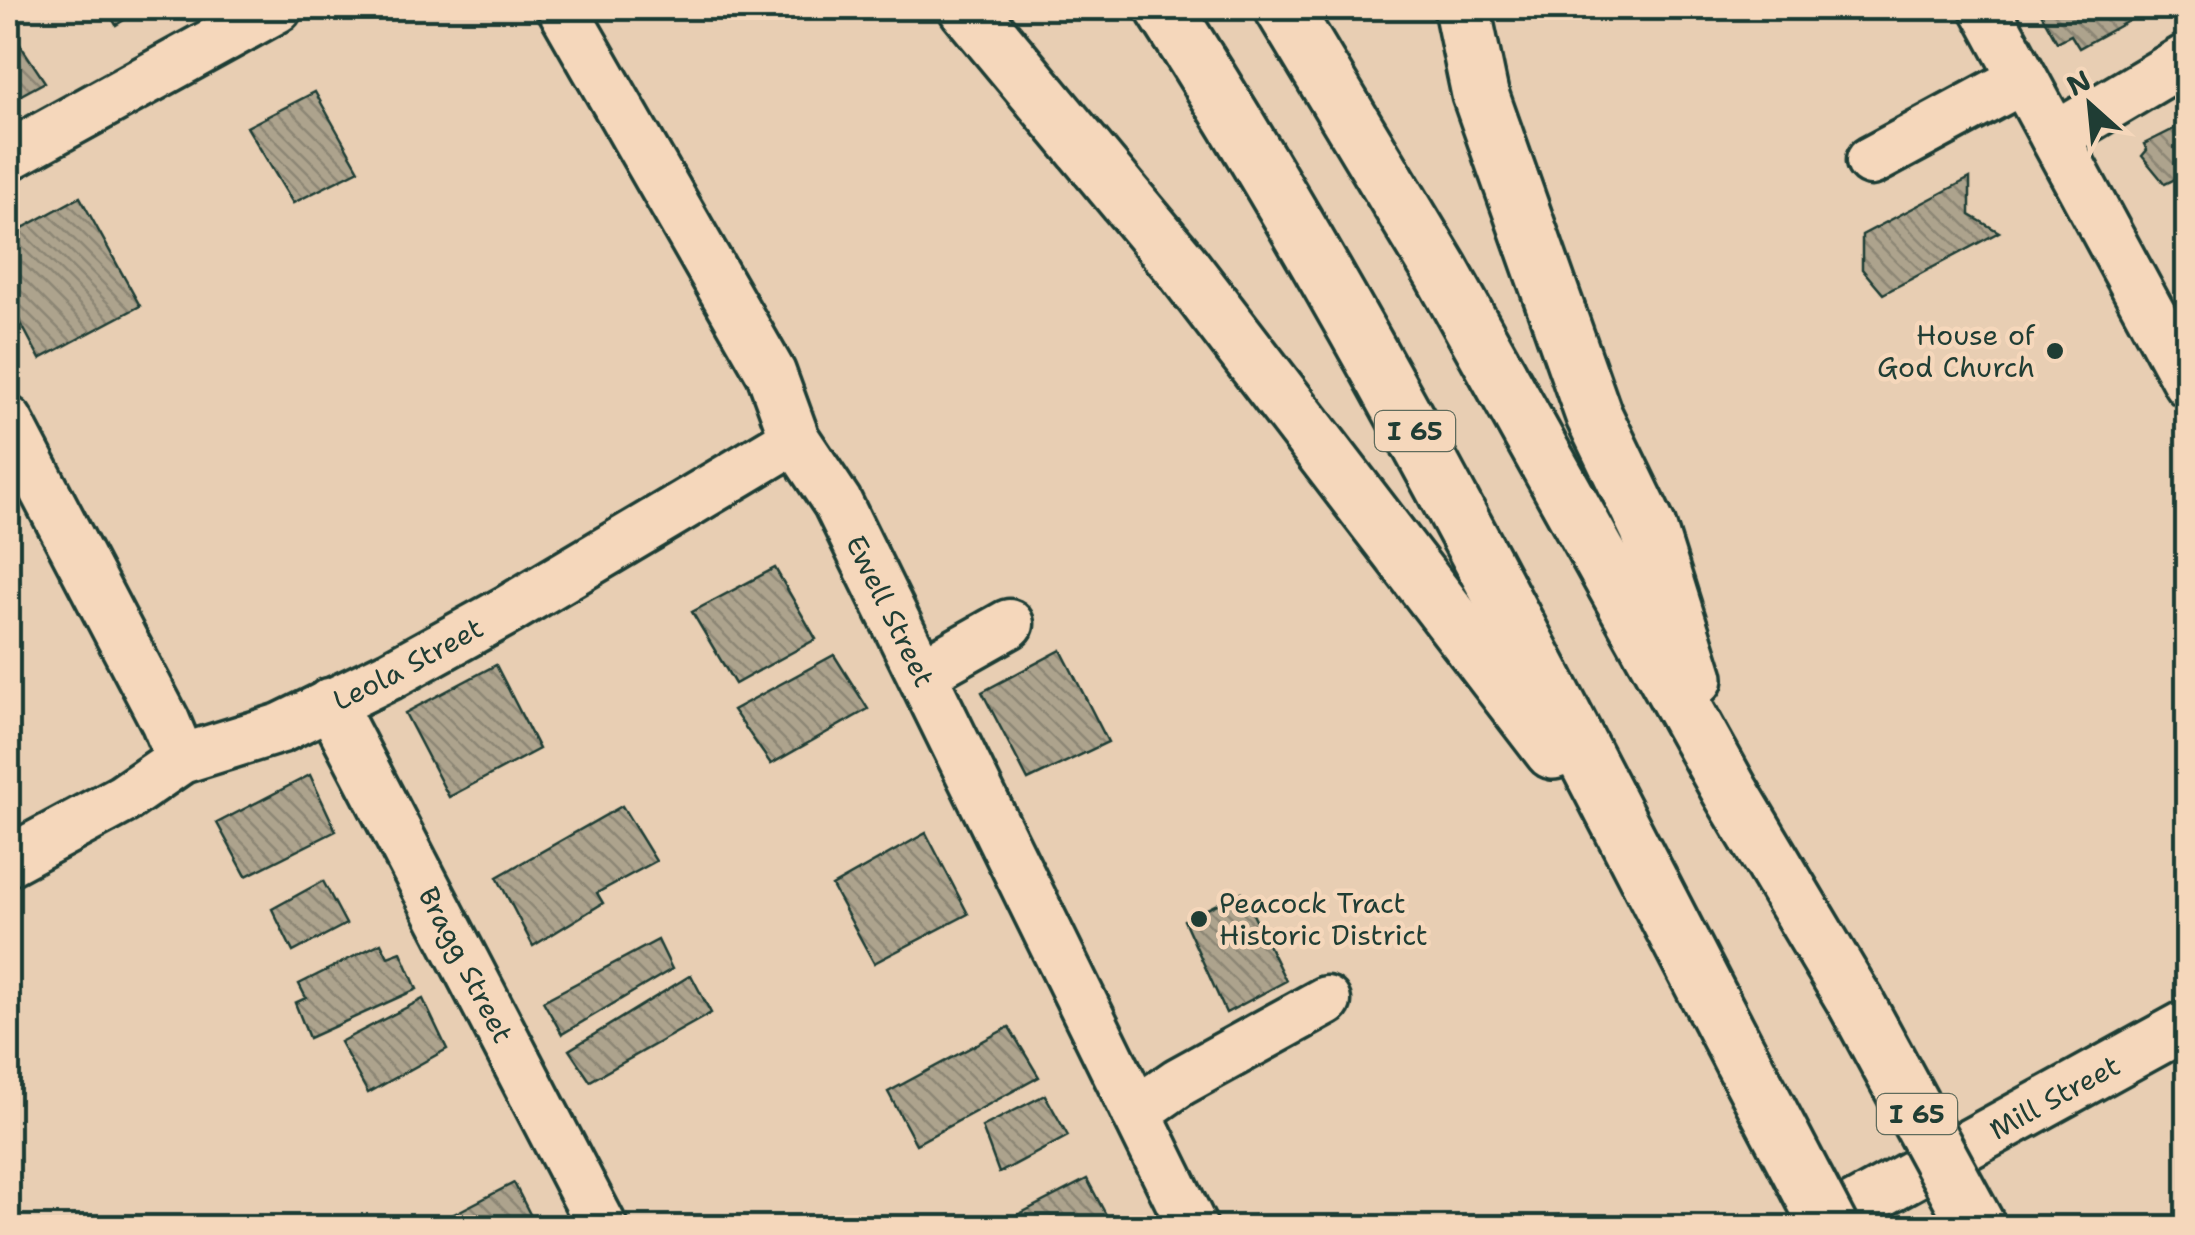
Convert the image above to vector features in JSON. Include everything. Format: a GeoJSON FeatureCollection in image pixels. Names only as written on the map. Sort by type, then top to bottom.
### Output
{"type":"FeatureCollection","features":[{"type":"Feature","properties":{"kind":"highway","name":"I 65"},"geometry":{"type":"LineString","coordinates":[[1164,8],[1227,106],[1401,404],[1830,1228]]}},
{"type":"Feature","properties":{"kind":"highway","name":"I 65"},"geometry":{"type":"LineString","coordinates":[[1283,8],[1367,144],[1510,392],[1730,791],[1855,1001],[1978,1228]]}},
{"type":"Feature","properties":{"kind":"highway"},"geometry":{"type":"LineString","coordinates":[[1462,8],[1480,94],[1594,416],[1648,528],[1730,791]]}},
{"type":"Feature","properties":{"kind":"highway"},"geometry":{"type":"LineString","coordinates":[[971,12],[1179,263],[1642,868]]}},
{"type":"Feature","properties":{"kind":"street"},"geometry":{"type":"LineString","coordinates":[[8,156],[277,8]]}},
{"type":"Feature","properties":{"kind":"street","name":"Ewell Street"},"geometry":{"type":"LineString","coordinates":[[562,8],[771,374],[795,439],[837,502],[1192,1228]]}},
{"type":"Feature","properties":{"kind":"street"},"geometry":{"type":"LineString","coordinates":[[1985,8],[2188,383]]}},
{"type":"Feature","properties":{"kind":"street"},"geometry":{"type":"LineString","coordinates":[[2056,137],[2188,58]]}},
{"type":"Feature","properties":{"kind":"street"},"geometry":{"type":"LineString","coordinates":[[1871,161],[2023,79]]}},
{"type":"Feature","properties":{"kind":"street"},"geometry":{"type":"LineString","coordinates":[[8,421],[165,721],[181,759]]}},
{"type":"Feature","properties":{"kind":"street","name":"Leola Street"},"geometry":{"type":"LineString","coordinates":[[8,861],[123,799],[181,759],[281,728],[390,675],[508,610],[795,439]]}},
{"type":"Feature","properties":{"kind":"street"},"geometry":{"type":"LineString","coordinates":[[922,673],[1009,624]]}},
{"type":"Feature","properties":{"kind":"street","name":"Bragg Street"},"geometry":{"type":"LineString","coordinates":[[330,704],[603,1228]]}},
{"type":"Feature","properties":{"kind":"street"},"geometry":{"type":"LineString","coordinates":[[1136,1112],[1179,1082],[1326,1001]]}},
{"type":"Feature","properties":{"kind":"street","name":"Mill Street"},"geometry":{"type":"LineString","coordinates":[[1816,1228],[2188,1024]]}},
{"type":"Feature","properties":{"kind":"building"},"geometry":{"type":"Polygon","coordinates":[[[106,8],[143,8],[116,25],[106,8]]]}},
{"type":"Feature","properties":{"kind":"building"},"geometry":{"type":"Polygon","coordinates":[[[2038,8],[2152,8],[2079,48],[2071,35],[2057,42],[2038,8]]]}},
{"type":"Feature","properties":{"kind":"building"},"geometry":{"type":"Polygon","coordinates":[[[8,29],[45,82],[8,102],[8,29]]]}},
{"type":"Feature","properties":{"kind":"building"},"geometry":{"type":"Polygon","coordinates":[[[315,92],[359,170],[293,203],[247,127],[315,92]]]}},
{"type":"Feature","properties":{"kind":"building"},"geometry":{"type":"Polygon","coordinates":[[[2188,122],[2188,173],[2165,184],[2142,156],[2147,150],[2144,144],[2188,122]]]}},
{"type":"Feature","properties":{"kind":"building"},"geometry":{"type":"Polygon","coordinates":[[[1970,178],[1970,215],[1999,232],[1883,294],[1862,269],[1862,235],[1970,178]]]}},
{"type":"Feature","properties":{"kind":"building"},"geometry":{"type":"Polygon","coordinates":[[[80,197],[140,306],[40,359],[8,299],[8,236],[80,197]]]}},
{"type":"Feature","properties":{"kind":"building"},"geometry":{"type":"Polygon","coordinates":[[[775,568],[816,639],[735,684],[692,612],[775,568]]]}},
{"type":"Feature","properties":{"kind":"building"},"geometry":{"type":"Polygon","coordinates":[[[1061,650],[1108,742],[1028,780],[982,692],[1061,650]]]}},
{"type":"Feature","properties":{"kind":"building"},"geometry":{"type":"Polygon","coordinates":[[[834,655],[868,709],[771,764],[733,710],[834,655]]]}},
{"type":"Feature","properties":{"kind":"building"},"geometry":{"type":"Polygon","coordinates":[[[496,665],[539,749],[449,797],[405,713],[496,665]]]}},
{"type":"Feature","properties":{"kind":"building"},"geometry":{"type":"Polygon","coordinates":[[[310,775],[336,831],[246,876],[217,823],[310,775]]]}},
{"type":"Feature","properties":{"kind":"building"},"geometry":{"type":"Polygon","coordinates":[[[622,806],[656,861],[597,893],[603,903],[533,946],[497,877],[622,806]]]}},
{"type":"Feature","properties":{"kind":"building"},"geometry":{"type":"Polygon","coordinates":[[[926,833],[968,914],[874,963],[832,886],[926,833]]]}},
{"type":"Feature","properties":{"kind":"building"},"geometry":{"type":"Polygon","coordinates":[[[323,881],[346,924],[293,952],[272,909],[323,881]]]}},
{"type":"Feature","properties":{"kind":"building"},"geometry":{"type":"Polygon","coordinates":[[[1242,892],[1286,981],[1226,1013],[1184,920],[1242,892]]]}},
{"type":"Feature","properties":{"kind":"building"},"geometry":{"type":"Polygon","coordinates":[[[658,940],[672,969],[562,1034],[543,1001],[658,940]]]}},
{"type":"Feature","properties":{"kind":"building"},"geometry":{"type":"Polygon","coordinates":[[[381,943],[388,957],[401,952],[417,989],[309,1038],[295,1003],[306,998],[299,984],[381,943]]]}},
{"type":"Feature","properties":{"kind":"building"},"geometry":{"type":"Polygon","coordinates":[[[691,975],[711,1013],[590,1081],[569,1050],[691,975]]]}},
{"type":"Feature","properties":{"kind":"building"},"geometry":{"type":"Polygon","coordinates":[[[423,999],[447,1049],[368,1093],[340,1042],[423,999]]]}},
{"type":"Feature","properties":{"kind":"building"},"geometry":{"type":"Polygon","coordinates":[[[1009,1027],[1039,1077],[916,1144],[888,1092],[1009,1027]]]}},
{"type":"Feature","properties":{"kind":"building"},"geometry":{"type":"Polygon","coordinates":[[[1045,1095],[1068,1136],[999,1173],[982,1127],[1045,1095]]]}},
{"type":"Feature","properties":{"kind":"building"},"geometry":{"type":"Polygon","coordinates":[[[1087,1179],[1113,1228],[992,1228],[1087,1179]]]}},
{"type":"Feature","properties":{"kind":"building"},"geometry":{"type":"Polygon","coordinates":[[[514,1183],[537,1228],[427,1228],[514,1183]]]}},
{"type":"Feature","properties":{"kind":"place","name":"House of God Church"},"geometry":{"type":"Point","coordinates":[2055,351]}},
{"type":"Feature","properties":{"kind":"place","name":"Peacock Tract Historic District"},"geometry":{"type":"Point","coordinates":[1199,919]}}]}
